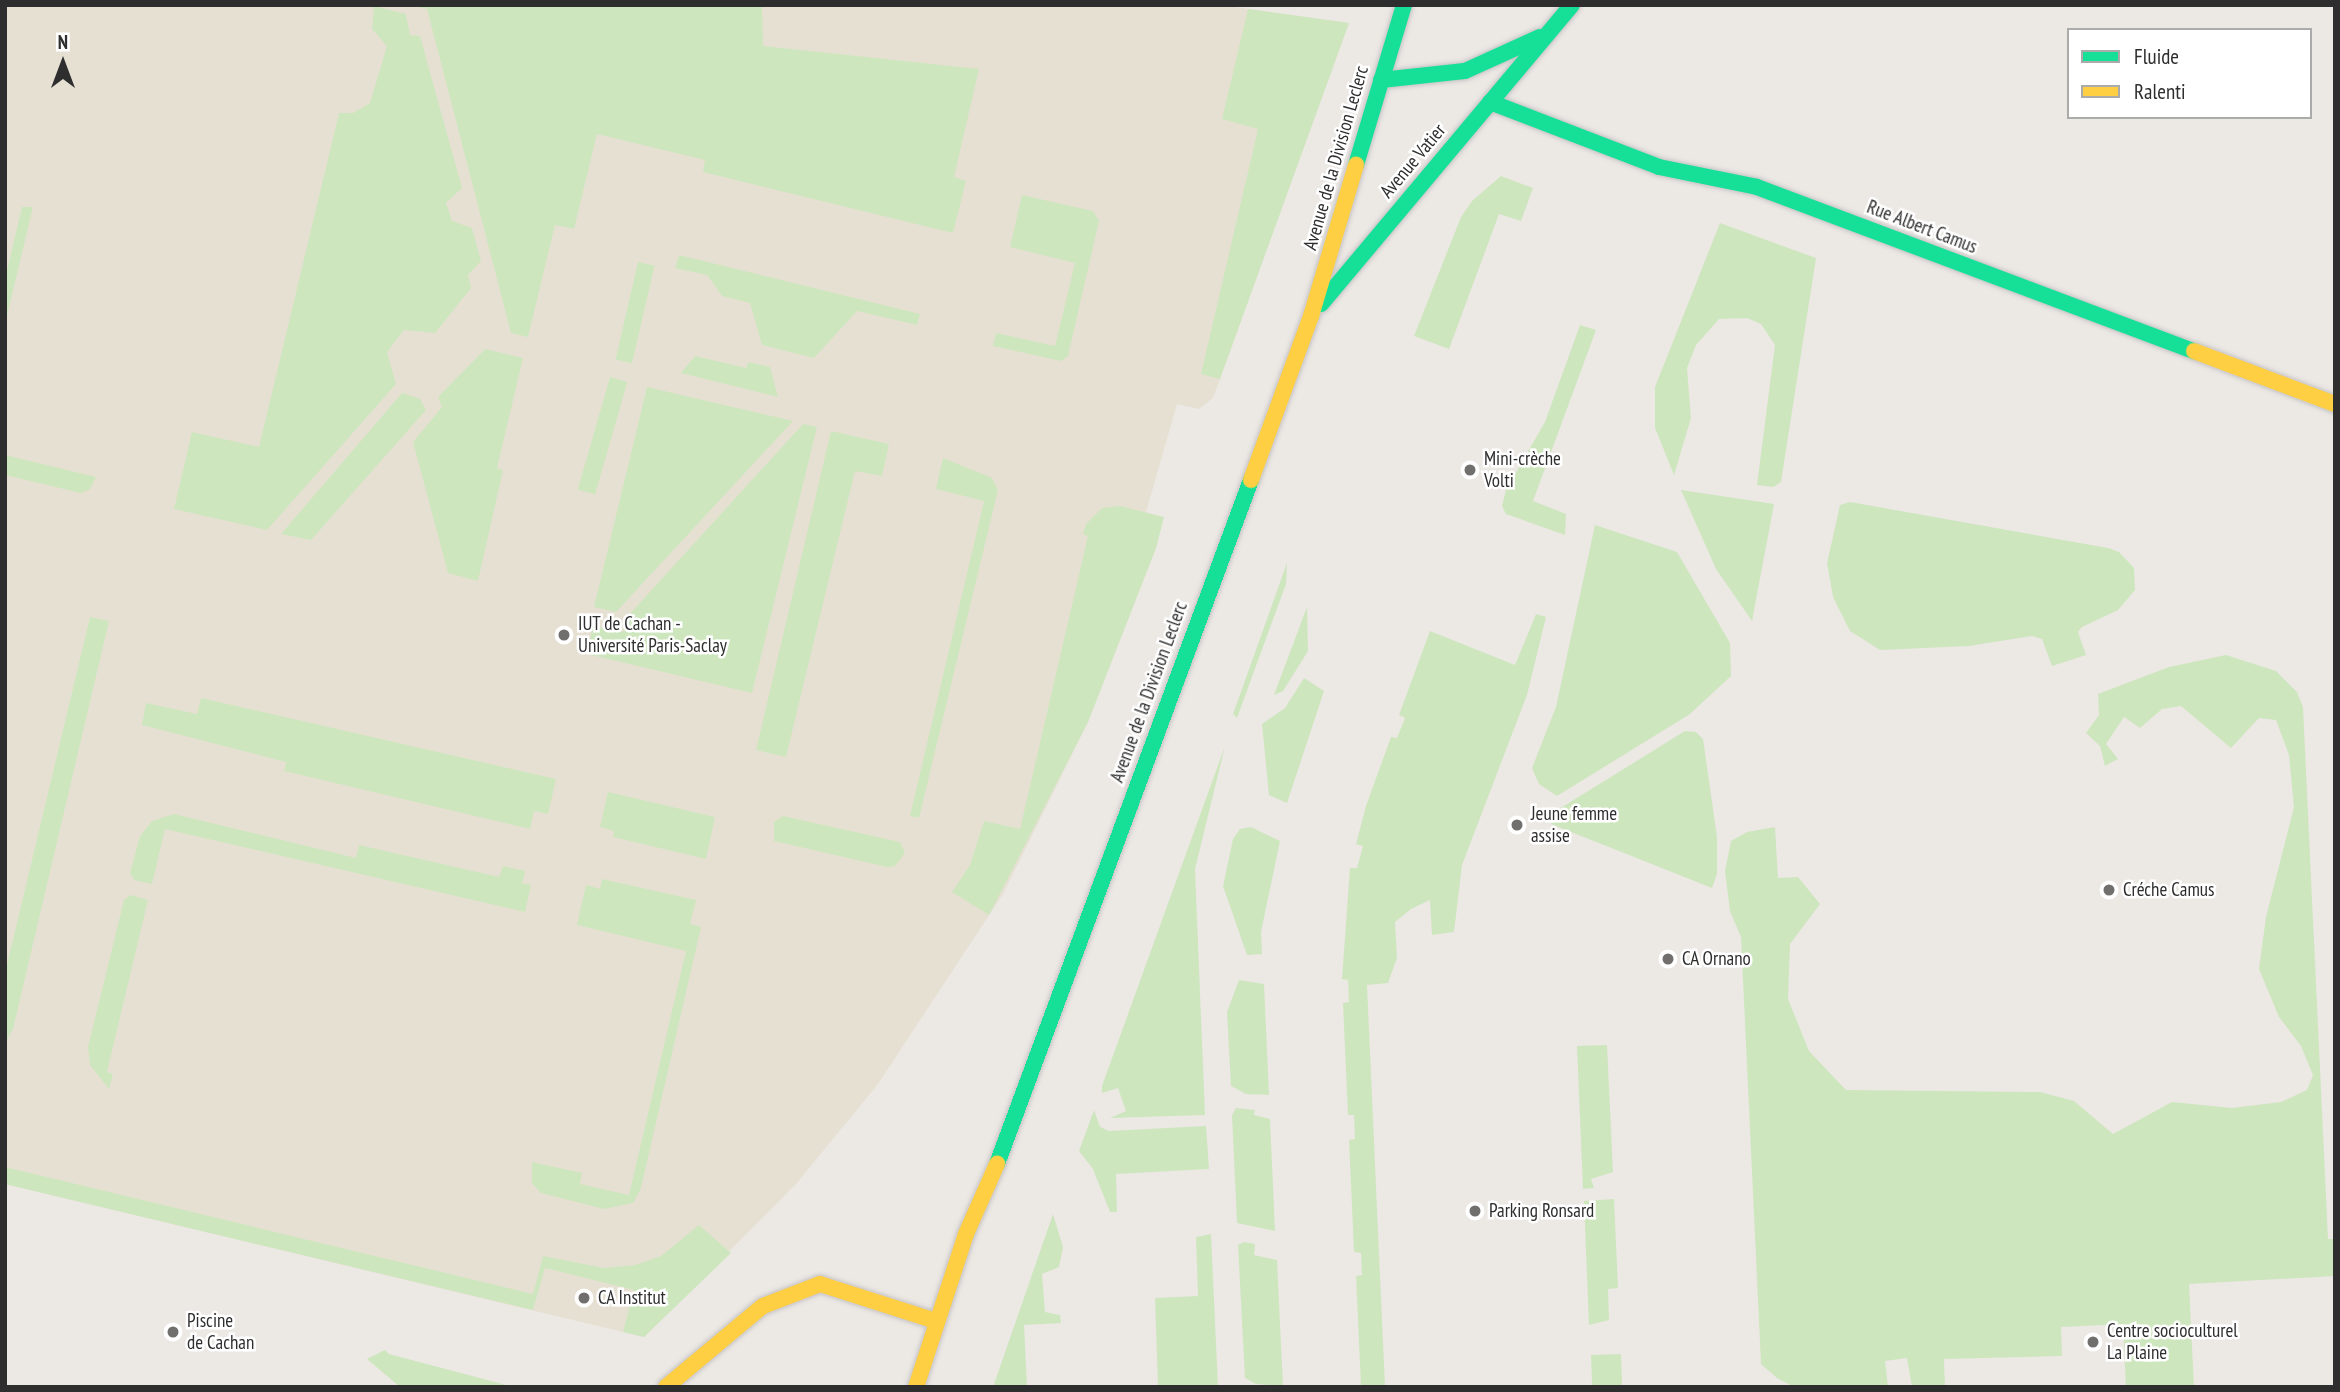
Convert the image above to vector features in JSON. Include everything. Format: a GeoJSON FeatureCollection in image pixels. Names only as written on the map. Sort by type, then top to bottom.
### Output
{"type":"FeatureCollection","features":[{"type":"Feature","properties":{"kind":"main road","name":"Avenue de la Division Leclerc"},"geometry":{"type":"LineString","coordinates":[[916,1387],[965,1234],[1004,1149],[1311,316],[1404,5]]}},
{"type":"Feature","properties":{"kind":"main road","name":"Avenue Vatier"},"geometry":{"type":"LineString","coordinates":[[1311,316],[1572,5]]}},
{"type":"Feature","properties":{"kind":"main road","name":"Avenue Vatier"},"geometry":{"type":"LineString","coordinates":[[1381,80],[1465,71],[1548,33]]}},
{"type":"Feature","properties":{"kind":"main road","name":"Rue Albert Camus"},"geometry":{"type":"LineString","coordinates":[[1490,102],[1659,167],[1757,187],[2335,404]]}},
{"type":"Feature","properties":{"kind":"main road"},"geometry":{"type":"LineString","coordinates":[[666,1387],[763,1306],[820,1284],[936,1321]]}},
{"type":"Feature","properties":{"kind":"shaded area","name":"IUT de Cachan - Université Paris-Saclay"},"geometry":{"type":"Polygon","coordinates":[[[5,5],[1221,5],[1349,23],[1213,398],[1199,409],[1177,404],[1146,512],[1156,548],[1088,722],[1003,894],[878,1084],[796,1184],[644,1337],[5,1184],[5,5]]]}},
{"type":"Feature","properties":{"kind":"green space"},"geometry":{"type":"Polygon","coordinates":[[[409,5],[762,5],[763,46],[979,69],[954,177],[966,181],[953,233],[703,172],[705,160],[597,134],[574,229],[555,225],[528,337],[511,333],[427,9],[409,5]]]}},
{"type":"Feature","properties":{"kind":"green space"},"geometry":{"type":"Polygon","coordinates":[[[374,6],[406,14],[410,35],[420,36],[462,188],[446,203],[452,221],[472,228],[481,261],[468,275],[471,288],[435,333],[404,330],[387,352],[396,384],[267,530],[174,509],[192,432],[259,447],[339,113],[353,113],[370,103],[387,46],[372,29],[374,6]]]}},
{"type":"Feature","properties":{"kind":"green space"},"geometry":{"type":"Polygon","coordinates":[[[1248,9],[1349,23],[1220,379],[1201,374],[1258,129],[1222,119],[1248,9]]]}},
{"type":"Feature","properties":{"kind":"green space"},"geometry":{"type":"Polygon","coordinates":[[[1501,176],[1533,188],[1521,221],[1499,214],[1449,349],[1414,336],[1461,217],[1472,201],[1501,176]]]}},
{"type":"Feature","properties":{"kind":"green space"},"geometry":{"type":"Polygon","coordinates":[[[1022,195],[1093,211],[1099,221],[1068,356],[1061,361],[993,346],[996,333],[1055,346],[1075,263],[1010,247],[1022,195]]]}},
{"type":"Feature","properties":{"kind":"green space"},"geometry":{"type":"Polygon","coordinates":[[[22,207],[33,207],[5,324],[5,279],[22,207]]]}},
{"type":"Feature","properties":{"kind":"green space"},"geometry":{"type":"Polygon","coordinates":[[[1720,223],[1816,258],[1781,482],[1773,487],[1757,485],[1775,345],[1761,324],[1747,318],[1719,319],[1696,345],[1687,368],[1691,418],[1674,475],[1655,428],[1655,387],[1720,223]]]}},
{"type":"Feature","properties":{"kind":"green space"},"geometry":{"type":"Polygon","coordinates":[[[679,255],[920,314],[917,325],[857,311],[814,358],[762,345],[750,303],[722,296],[707,275],[675,268],[679,255]]]}},
{"type":"Feature","properties":{"kind":"green space"},"geometry":{"type":"Polygon","coordinates":[[[638,262],[655,266],[632,363],[616,359],[638,262]]]}},
{"type":"Feature","properties":{"kind":"green space"},"geometry":{"type":"Polygon","coordinates":[[[1580,325],[1596,330],[1533,501],[1566,514],[1565,535],[1506,514],[1502,506],[1506,490],[1545,422],[1580,325]]]}},
{"type":"Feature","properties":{"kind":"green space"},"geometry":{"type":"Polygon","coordinates":[[[485,349],[523,358],[497,468],[503,470],[478,581],[448,573],[413,442],[442,407],[438,397],[485,349]]]}},
{"type":"Feature","properties":{"kind":"green space"},"geometry":{"type":"Polygon","coordinates":[[[695,356],[746,368],[749,362],[770,367],[778,397],[681,373],[695,356]]]}},
{"type":"Feature","properties":{"kind":"green space"},"geometry":{"type":"Polygon","coordinates":[[[610,377],[627,382],[595,494],[578,489],[610,377]]]}},
{"type":"Feature","properties":{"kind":"green space"},"geometry":{"type":"Polygon","coordinates":[[[647,387],[793,421],[616,612],[594,607],[647,387]]]}},
{"type":"Feature","properties":{"kind":"green space"},"geometry":{"type":"Polygon","coordinates":[[[402,393],[420,399],[426,410],[311,540],[281,534],[402,393]]]}},
{"type":"Feature","properties":{"kind":"green space"},"geometry":{"type":"Polygon","coordinates":[[[803,424],[817,427],[752,693],[587,654],[593,626],[623,632],[627,617],[803,424]]]}},
{"type":"Feature","properties":{"kind":"green space"},"geometry":{"type":"Polygon","coordinates":[[[831,431],[889,444],[882,476],[855,471],[786,757],[756,750],[831,431]]]}},
{"type":"Feature","properties":{"kind":"green space"},"geometry":{"type":"Polygon","coordinates":[[[5,455],[96,477],[90,489],[81,493],[5,475],[5,455]]]}},
{"type":"Feature","properties":{"kind":"green space"},"geometry":{"type":"Polygon","coordinates":[[[943,458],[992,478],[998,490],[919,818],[910,816],[984,501],[936,489],[943,458]]]}},
{"type":"Feature","properties":{"kind":"green space"},"geometry":{"type":"Polygon","coordinates":[[[1681,490],[1774,504],[1752,621],[1716,569],[1681,490]]]}},
{"type":"Feature","properties":{"kind":"green space"},"geometry":{"type":"Polygon","coordinates":[[[1850,502],[2108,548],[2119,552],[2134,568],[2135,590],[2118,610],[2082,627],[2078,632],[2086,655],[2052,666],[2042,639],[2032,636],[1969,646],[1880,650],[1850,631],[1833,597],[1827,563],[1840,505],[1850,502]]]}},
{"type":"Feature","properties":{"kind":"green space"},"geometry":{"type":"Polygon","coordinates":[[[1120,506],[1164,517],[1156,548],[1088,722],[989,915],[952,892],[970,865],[984,821],[1020,829],[1088,536],[1083,534],[1086,524],[1102,508],[1120,506]]]}},
{"type":"Feature","properties":{"kind":"green space"},"geometry":{"type":"Polygon","coordinates":[[[1595,525],[1677,552],[1730,643],[1731,676],[1690,714],[1557,796],[1539,784],[1532,768],[1556,707],[1595,525]]]}},
{"type":"Feature","properties":{"kind":"green space"},"geometry":{"type":"Polygon","coordinates":[[[1287,563],[1286,584],[1237,718],[1233,714],[1287,563]]]}},
{"type":"Feature","properties":{"kind":"green space"},"geometry":{"type":"Polygon","coordinates":[[[1307,607],[1308,651],[1283,691],[1274,695],[1307,607]]]}},
{"type":"Feature","properties":{"kind":"green space"},"geometry":{"type":"Polygon","coordinates":[[[1536,614],[1546,617],[1527,695],[1462,865],[1454,932],[1432,935],[1430,900],[1411,909],[1395,922],[1397,958],[1388,983],[1367,985],[1385,1387],[1361,1387],[1356,1276],[1362,1275],[1361,1253],[1354,1252],[1349,1140],[1355,1139],[1354,1115],[1348,1115],[1343,1003],[1349,1002],[1348,980],[1342,979],[1350,868],[1357,868],[1363,846],[1356,844],[1366,806],[1391,737],[1397,738],[1405,718],[1399,715],[1430,631],[1515,665],[1536,614]]]}},
{"type":"Feature","properties":{"kind":"green space"},"geometry":{"type":"Polygon","coordinates":[[[90,617],[109,621],[13,1029],[5,1043],[5,973],[90,617]]]}},
{"type":"Feature","properties":{"kind":"green space"},"geometry":{"type":"Polygon","coordinates":[[[2226,655],[2276,671],[2297,692],[2303,707],[2328,1239],[2335,1239],[2335,1276],[2189,1284],[2194,1387],[2126,1387],[2123,1324],[2061,1327],[2062,1356],[1944,1359],[1945,1387],[1912,1387],[1907,1358],[1885,1361],[1888,1387],[1794,1387],[1777,1378],[1761,1364],[1741,937],[1730,911],[1725,871],[1731,841],[1747,832],[1775,827],[1778,878],[1798,877],[1820,904],[1790,944],[1788,999],[1809,1051],[1846,1090],[2040,1092],[2074,1101],[2113,1134],[2172,1102],[2232,1108],[2281,1102],[2307,1090],[2313,1075],[2301,1046],[2279,1017],[2259,969],[2266,917],[2294,807],[2289,755],[2276,720],[2259,718],[2231,748],[2181,706],[2162,709],[2140,728],[2124,717],[2106,744],[2118,759],[2105,766],[2100,746],[2086,733],[2099,715],[2098,694],[2169,667],[2226,655]]]}},
{"type":"Feature","properties":{"kind":"green space"},"geometry":{"type":"Polygon","coordinates":[[[1304,678],[1324,691],[1287,803],[1269,795],[1262,724],[1285,708],[1304,678]]]}},
{"type":"Feature","properties":{"kind":"green space"},"geometry":{"type":"Polygon","coordinates":[[[201,698],[556,779],[548,814],[534,811],[530,829],[284,771],[286,762],[142,725],[146,703],[197,714],[201,698]]]}},
{"type":"Feature","properties":{"kind":"green space"},"geometry":{"type":"Polygon","coordinates":[[[1685,731],[1696,732],[1703,739],[1717,837],[1717,874],[1712,888],[1551,824],[1551,814],[1685,731]]]}},
{"type":"Feature","properties":{"kind":"green space"},"geometry":{"type":"Polygon","coordinates":[[[1225,746],[1195,869],[1205,1115],[1110,1118],[1126,1111],[1118,1088],[1102,1093],[1102,1086],[1225,746]]]}},
{"type":"Feature","properties":{"kind":"green space"},"geometry":{"type":"Polygon","coordinates":[[[608,792],[715,817],[706,859],[613,837],[614,831],[600,827],[608,792]]]}},
{"type":"Feature","properties":{"kind":"green space"},"geometry":{"type":"Polygon","coordinates":[[[174,814],[356,858],[359,845],[499,877],[503,866],[525,871],[522,883],[531,885],[525,912],[165,829],[152,884],[134,880],[130,873],[140,836],[152,821],[174,814]]]}},
{"type":"Feature","properties":{"kind":"green space"},"geometry":{"type":"Polygon","coordinates":[[[783,816],[900,842],[905,853],[895,866],[887,867],[774,841],[774,822],[783,816]]]}},
{"type":"Feature","properties":{"kind":"green space"},"geometry":{"type":"Polygon","coordinates":[[[1251,827],[1280,841],[1261,932],[1262,954],[1247,955],[1223,886],[1233,839],[1240,829],[1251,827]]]}},
{"type":"Feature","properties":{"kind":"green space"},"geometry":{"type":"Polygon","coordinates":[[[602,879],[696,900],[690,924],[701,927],[641,1188],[633,1203],[604,1209],[541,1193],[532,1183],[532,1162],[582,1173],[580,1184],[629,1195],[686,951],[577,925],[586,885],[600,889],[602,879]]]}},
{"type":"Feature","properties":{"kind":"green space"},"geometry":{"type":"Polygon","coordinates":[[[130,895],[148,900],[107,1072],[113,1074],[109,1089],[90,1065],[88,1047],[124,900],[130,895]]]}},
{"type":"Feature","properties":{"kind":"green space"},"geometry":{"type":"Polygon","coordinates":[[[1239,980],[1264,984],[1269,1095],[1246,1094],[1231,1086],[1227,1012],[1239,980]]]}},
{"type":"Feature","properties":{"kind":"green space"},"geometry":{"type":"Polygon","coordinates":[[[1607,1045],[1613,1172],[1591,1179],[1594,1188],[1583,1189],[1577,1046],[1607,1045]]]}},
{"type":"Feature","properties":{"kind":"green space"},"geometry":{"type":"Polygon","coordinates":[[[1236,1108],[1255,1110],[1254,1115],[1270,1119],[1275,1231],[1237,1223],[1232,1115],[1236,1108]]]}},
{"type":"Feature","properties":{"kind":"green space"},"geometry":{"type":"Polygon","coordinates":[[[1094,1110],[1100,1127],[1109,1131],[1206,1126],[1209,1169],[1116,1174],[1117,1212],[1110,1212],[1093,1169],[1079,1151],[1094,1110]]]}},
{"type":"Feature","properties":{"kind":"green space"},"geometry":{"type":"Polygon","coordinates":[[[5,1167],[533,1294],[543,1256],[604,1268],[635,1265],[661,1256],[699,1225],[731,1253],[644,1337],[623,1332],[634,1290],[545,1268],[533,1310],[5,1184],[5,1167]]]}},
{"type":"Feature","properties":{"kind":"green space"},"geometry":{"type":"Polygon","coordinates":[[[1614,1199],[1618,1288],[1608,1289],[1609,1320],[1589,1325],[1584,1201],[1614,1199]]]}},
{"type":"Feature","properties":{"kind":"green space"},"geometry":{"type":"Polygon","coordinates":[[[1053,1214],[1063,1247],[1059,1267],[1042,1274],[1045,1312],[1060,1315],[1061,1323],[1024,1325],[1027,1387],[993,1387],[1053,1214]]]}},
{"type":"Feature","properties":{"kind":"green space"},"geometry":{"type":"Polygon","coordinates":[[[1211,1234],[1218,1387],[1158,1387],[1155,1298],[1198,1296],[1196,1237],[1211,1234]]]}},
{"type":"Feature","properties":{"kind":"green space"},"geometry":{"type":"Polygon","coordinates":[[[1244,1242],[1255,1244],[1254,1255],[1277,1260],[1283,1386],[1256,1384],[1245,1378],[1238,1245],[1244,1242]]]}},
{"type":"Feature","properties":{"kind":"green space"},"geometry":{"type":"Polygon","coordinates":[[[385,1350],[389,1354],[514,1387],[400,1387],[367,1359],[385,1350]]]}},
{"type":"Feature","properties":{"kind":"green space"},"geometry":{"type":"Polygon","coordinates":[[[1621,1354],[1622,1387],[1592,1387],[1591,1355],[1621,1354]]]}},
{"type":"Feature","properties":{"kind":"traffic: fast"},"geometry":{"type":"LineString","coordinates":[[1356,165],[1404,5]]}},
{"type":"Feature","properties":{"kind":"traffic: fast"},"geometry":{"type":"LineString","coordinates":[[1321,304],[1572,5]]}},
{"type":"Feature","properties":{"kind":"traffic: fast"},"geometry":{"type":"LineString","coordinates":[[1381,80],[1465,71],[1540,37]]}},
{"type":"Feature","properties":{"kind":"traffic: fast"},"geometry":{"type":"LineString","coordinates":[[1490,102],[1659,167],[1757,187],[2194,351]]}},
{"type":"Feature","properties":{"kind":"traffic: fast"},"geometry":{"type":"LineString","coordinates":[[997,1164],[1251,480]]}},
{"type":"Feature","properties":{"kind":"traffic: slow"},"geometry":{"type":"LineString","coordinates":[[1251,480],[1311,316],[1356,165]]}},
{"type":"Feature","properties":{"kind":"traffic: slow"},"geometry":{"type":"LineString","coordinates":[[2194,351],[2335,404]]}},
{"type":"Feature","properties":{"kind":"traffic: slow"},"geometry":{"type":"LineString","coordinates":[[916,1387],[966,1234],[997,1164]]}},
{"type":"Feature","properties":{"kind":"traffic: slow"},"geometry":{"type":"LineString","coordinates":[[666,1387],[763,1306],[820,1284],[936,1321]]}},
{"type":"Feature","properties":{"kind":"place","name":"Mini-crèche Volti"},"geometry":{"type":"Point","coordinates":[1470,470]}},
{"type":"Feature","properties":{"kind":"place","name":"IUT de Cachan - Université Paris-Saclay"},"geometry":{"type":"Point","coordinates":[564,635]}},
{"type":"Feature","properties":{"kind":"place","name":"Jeune femme assise"},"geometry":{"type":"Point","coordinates":[1517,825]}},
{"type":"Feature","properties":{"kind":"place","name":"Créche Camus"},"geometry":{"type":"Point","coordinates":[2109,890]}},
{"type":"Feature","properties":{"kind":"place","name":"CA Ornano"},"geometry":{"type":"Point","coordinates":[1668,959]}},
{"type":"Feature","properties":{"kind":"place","name":"Parking Ronsard"},"geometry":{"type":"Point","coordinates":[1475,1211]}},
{"type":"Feature","properties":{"kind":"place","name":"CA Institut"},"geometry":{"type":"Point","coordinates":[584,1298]}},
{"type":"Feature","properties":{"kind":"place","name":"Piscine de Cachan"},"geometry":{"type":"Point","coordinates":[173,1332]}},
{"type":"Feature","properties":{"kind":"place","name":"Centre socioculturel La Plaine"},"geometry":{"type":"Point","coordinates":[2093,1342]}}]}
